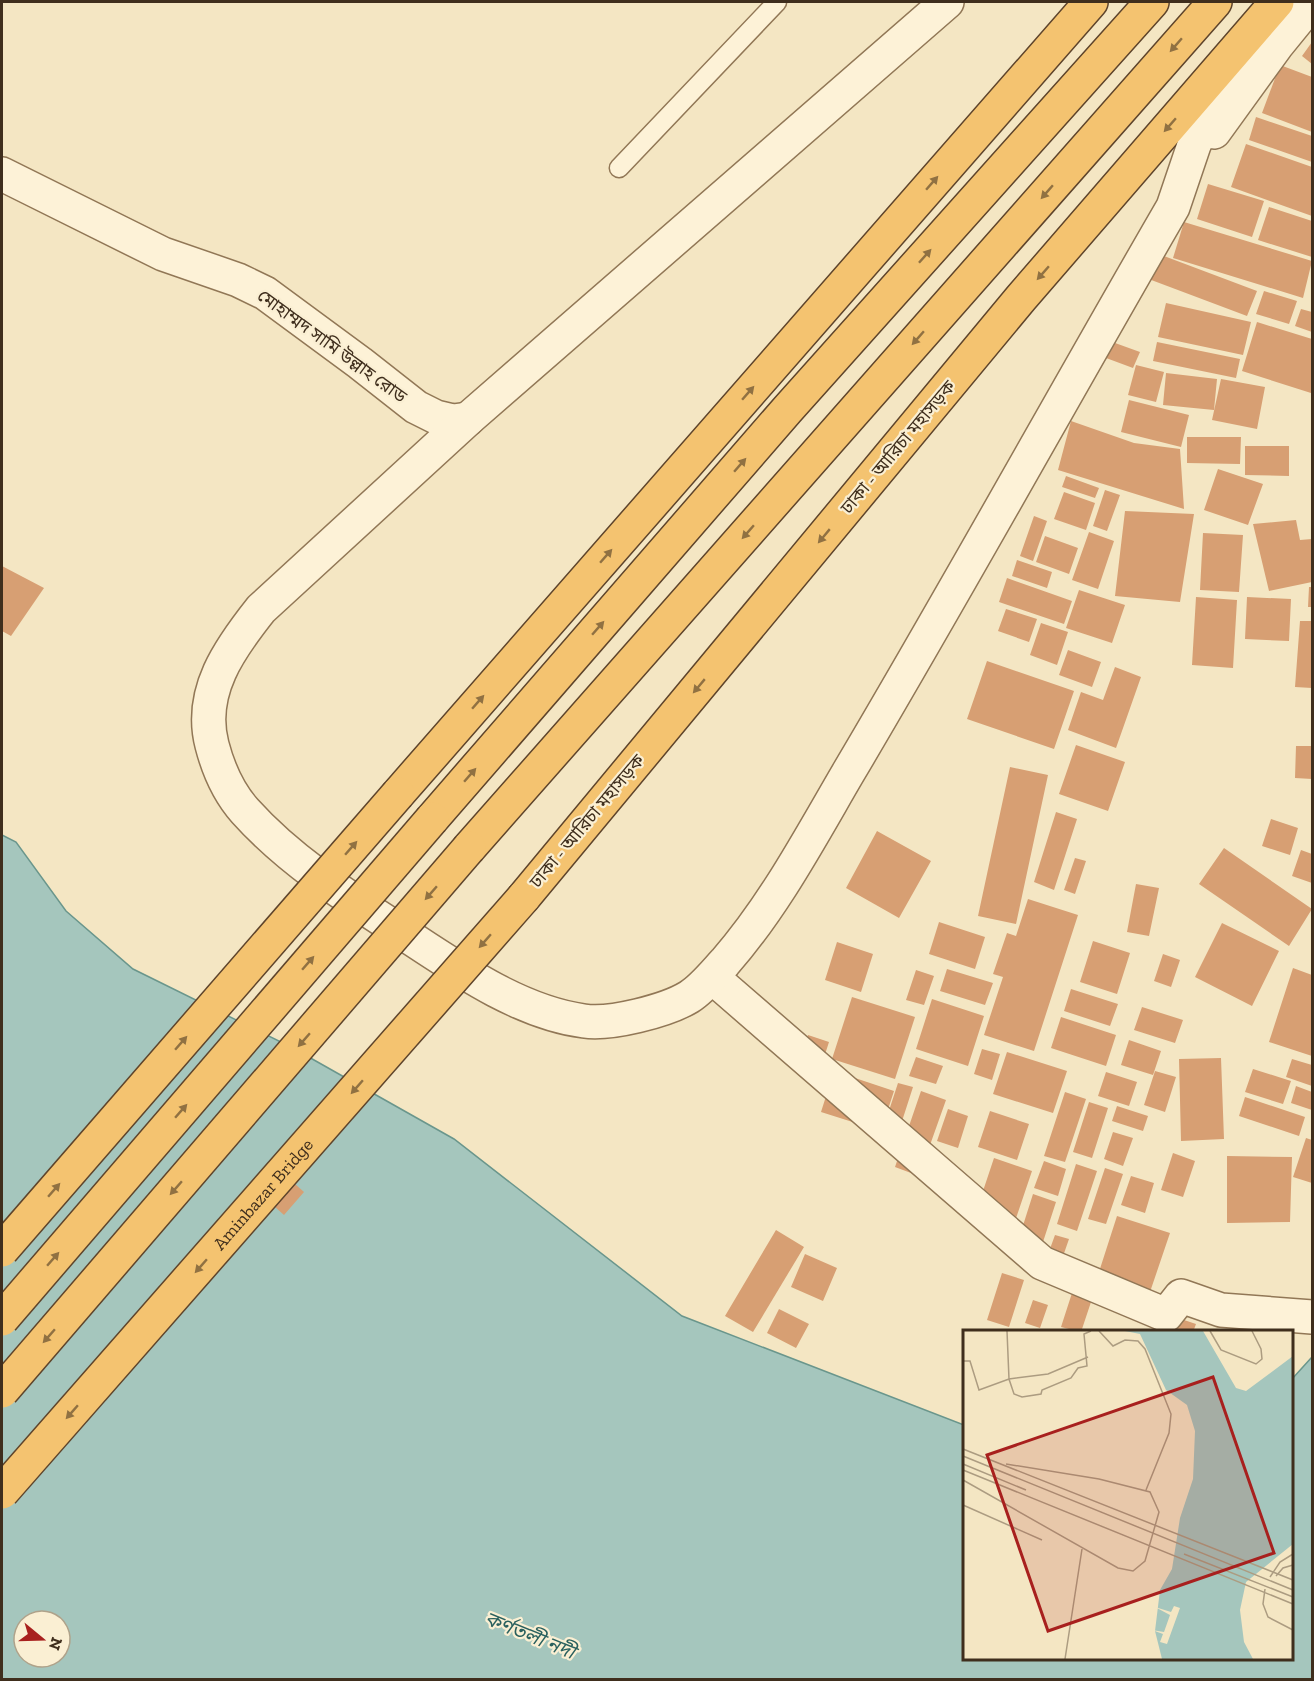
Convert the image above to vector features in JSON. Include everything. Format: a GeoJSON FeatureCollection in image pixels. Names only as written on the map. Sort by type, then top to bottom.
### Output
{"type":"FeatureCollection","features":[{"type":"Feature","properties":{"kind":"highway"},"geometry":{"type":"LineString","coordinates":[[2,1250],[1091,2]]}},
{"type":"Feature","properties":{"kind":"highway"},"geometry":{"type":"LineString","coordinates":[[2,1319],[787,410],[1152,2]]}},
{"type":"Feature","properties":{"kind":"highway"},"geometry":{"type":"LineString","coordinates":[[2,1391],[469,849],[1215,2]]}},
{"type":"Feature","properties":{"kind":"highway","name":"ঢাকা - আরিচা মহাসড়ক"},"geometry":{"type":"LineString","coordinates":[[524,897],[1021,298],[1277,2]]}},
{"type":"Feature","properties":{"kind":"highway","name":"Aminbazar Bridge"},"geometry":{"type":"LineString","coordinates":[[2,1492],[524,897]]}},
{"type":"Feature","properties":{"kind":"street"},"geometry":{"type":"LineString","coordinates":[[947,2],[468,419],[261,609],[235,641],[218,674],[209,705],[210,741],[222,777],[242,808],[274,840],[332,886],[430,951],[499,992],[542,1010],[586,1022],[621,1019],[654,1011],[689,997],[712,977],[741,944],[792,869],[897,690],[1216,129],[1277,45],[1312,2]]}},
{"type":"Feature","properties":{"kind":"street"},"geometry":{"type":"LineString","coordinates":[[1173,207],[1194,145],[1234,50]]}},
{"type":"Feature","properties":{"kind":"street","name":"মোহাম্মদ সামি উল্লাহ রোড"},"geometry":{"type":"LineString","coordinates":[[2,174],[163,254],[238,280],[265,293],[360,363],[416,408],[453,421],[468,419]]}},
{"type":"Feature","properties":{"kind":"street"},"geometry":{"type":"LineString","coordinates":[[712,977],[1042,1263],[1166,1315],[1181,1296],[1221,1310],[1312,1317]]}},
{"type":"Feature","properties":{"kind":"lane"},"geometry":{"type":"LineString","coordinates":[[619,168],[777,2]]}},
{"type":"Feature","properties":{"kind":"water","name":"কর্ণতলী নদী"},"geometry":{"type":"Polygon","coordinates":[[[2,835],[16,842],[66,911],[133,969],[291,1047],[454,1139],[682,1316],[963,1425],[963,1660],[1293,1660],[1293,1378],[1312,1357],[1312,1679],[2,1679],[2,835]]]}},
{"type":"Feature","properties":{"kind":"building"},"geometry":{"type":"Polygon","coordinates":[[[1312,42],[1312,64],[1302,56],[1312,42]]]}},
{"type":"Feature","properties":{"kind":"building"},"geometry":{"type":"Polygon","coordinates":[[[1280,65],[1312,77],[1312,132],[1262,113],[1280,65]]]}},
{"type":"Feature","properties":{"kind":"building"},"geometry":{"type":"Polygon","coordinates":[[[1256,117],[1312,136],[1312,162],[1249,140],[1256,117]]]}},
{"type":"Feature","properties":{"kind":"building"},"geometry":{"type":"Polygon","coordinates":[[[1246,144],[1312,167],[1312,216],[1231,187],[1246,144]]]}},
{"type":"Feature","properties":{"kind":"building"},"geometry":{"type":"Polygon","coordinates":[[[1208,184],[1264,201],[1252,237],[1197,219],[1208,184]]]}},
{"type":"Feature","properties":{"kind":"building"},"geometry":{"type":"Polygon","coordinates":[[[1269,207],[1312,221],[1312,257],[1258,240],[1269,207]]]}},
{"type":"Feature","properties":{"kind":"building"},"geometry":{"type":"Polygon","coordinates":[[[1184,222],[1312,261],[1303,298],[1173,258],[1184,222]]]}},
{"type":"Feature","properties":{"kind":"building"},"geometry":{"type":"Polygon","coordinates":[[[1148,250],[1257,291],[1247,316],[1138,275],[1148,250]]]}},
{"type":"Feature","properties":{"kind":"building"},"geometry":{"type":"Polygon","coordinates":[[[1264,291],[1297,301],[1289,324],[1256,314],[1264,291]]]}},
{"type":"Feature","properties":{"kind":"building"},"geometry":{"type":"Polygon","coordinates":[[[1166,303],[1251,322],[1243,355],[1158,337],[1166,303]]]}},
{"type":"Feature","properties":{"kind":"building"},"geometry":{"type":"Polygon","coordinates":[[[1301,309],[1312,312],[1312,332],[1295,326],[1301,309]]]}},
{"type":"Feature","properties":{"kind":"building"},"geometry":{"type":"Polygon","coordinates":[[[1257,322],[1312,339],[1311,393],[1242,371],[1257,322]]]}},
{"type":"Feature","properties":{"kind":"building"},"geometry":{"type":"Polygon","coordinates":[[[1104,339],[1140,352],[1133,368],[1098,355],[1104,339]]]}},
{"type":"Feature","properties":{"kind":"building"},"geometry":{"type":"Polygon","coordinates":[[[1157,342],[1240,359],[1236,378],[1153,361],[1157,342]]]}},
{"type":"Feature","properties":{"kind":"building"},"geometry":{"type":"Polygon","coordinates":[[[1136,365],[1164,372],[1156,402],[1128,395],[1136,365]]]}},
{"type":"Feature","properties":{"kind":"building"},"geometry":{"type":"Polygon","coordinates":[[[1166,373],[1217,379],[1214,410],[1163,405],[1166,373]]]}},
{"type":"Feature","properties":{"kind":"building"},"geometry":{"type":"Polygon","coordinates":[[[1221,379],[1265,387],[1257,429],[1212,420],[1221,379]]]}},
{"type":"Feature","properties":{"kind":"building"},"geometry":{"type":"Polygon","coordinates":[[[1129,400],[1189,415],[1181,447],[1121,432],[1129,400]]]}},
{"type":"Feature","properties":{"kind":"building"},"geometry":{"type":"Polygon","coordinates":[[[1071,421],[1134,443],[1180,449],[1184,509],[1058,470],[1071,421]]]}},
{"type":"Feature","properties":{"kind":"building"},"geometry":{"type":"Polygon","coordinates":[[[1187,437],[1241,437],[1240,464],[1187,463],[1187,437]]]}},
{"type":"Feature","properties":{"kind":"building"},"geometry":{"type":"Polygon","coordinates":[[[1245,446],[1289,446],[1289,476],[1245,475],[1245,446]]]}},
{"type":"Feature","properties":{"kind":"building"},"geometry":{"type":"Polygon","coordinates":[[[1218,469],[1263,484],[1248,525],[1204,510],[1218,469]]]}},
{"type":"Feature","properties":{"kind":"building"},"geometry":{"type":"Polygon","coordinates":[[[1066,476],[1099,488],[1095,498],[1062,487],[1066,476]]]}},
{"type":"Feature","properties":{"kind":"building"},"geometry":{"type":"Polygon","coordinates":[[[1105,490],[1120,495],[1107,531],[1093,526],[1105,490]]]}},
{"type":"Feature","properties":{"kind":"building"},"geometry":{"type":"Polygon","coordinates":[[[1064,492],[1095,503],[1086,530],[1054,519],[1064,492]]]}},
{"type":"Feature","properties":{"kind":"building"},"geometry":{"type":"Polygon","coordinates":[[[1125,511],[1194,514],[1180,602],[1115,596],[1125,511]]]}},
{"type":"Feature","properties":{"kind":"building"},"geometry":{"type":"Polygon","coordinates":[[[1034,516],[1047,521],[1033,561],[1020,556],[1034,516]]]}},
{"type":"Feature","properties":{"kind":"building"},"geometry":{"type":"Polygon","coordinates":[[[1296,520],[1300,540],[1312,539],[1312,582],[1269,591],[1253,524],[1296,520]]]}},
{"type":"Feature","properties":{"kind":"building"},"geometry":{"type":"Polygon","coordinates":[[[1089,532],[1114,541],[1098,589],[1072,580],[1089,532]]]}},
{"type":"Feature","properties":{"kind":"building"},"geometry":{"type":"Polygon","coordinates":[[[1203,533],[1243,535],[1239,592],[1200,590],[1203,533]]]}},
{"type":"Feature","properties":{"kind":"building"},"geometry":{"type":"Polygon","coordinates":[[[1045,536],[1078,548],[1069,574],[1036,562],[1045,536]]]}},
{"type":"Feature","properties":{"kind":"building"},"geometry":{"type":"Polygon","coordinates":[[[1017,560],[1052,572],[1047,588],[1012,576],[1017,560]]]}},
{"type":"Feature","properties":{"kind":"building"},"geometry":{"type":"Polygon","coordinates":[[[2,566],[44,588],[11,636],[2,631],[2,566]]]}},
{"type":"Feature","properties":{"kind":"building"},"geometry":{"type":"Polygon","coordinates":[[[1007,578],[1072,601],[1064,624],[999,602],[1007,578]]]}},
{"type":"Feature","properties":{"kind":"building"},"geometry":{"type":"Polygon","coordinates":[[[1309,587],[1312,587],[1312,607],[1308,607],[1309,587]]]}},
{"type":"Feature","properties":{"kind":"building"},"geometry":{"type":"Polygon","coordinates":[[[1079,590],[1125,605],[1112,643],[1066,628],[1079,590]]]}},
{"type":"Feature","properties":{"kind":"building"},"geometry":{"type":"Polygon","coordinates":[[[1196,597],[1237,600],[1233,668],[1192,665],[1196,597]]]}},
{"type":"Feature","properties":{"kind":"building"},"geometry":{"type":"Polygon","coordinates":[[[1247,597],[1291,599],[1289,641],[1245,639],[1247,597]]]}},
{"type":"Feature","properties":{"kind":"building"},"geometry":{"type":"Polygon","coordinates":[[[1006,609],[1037,619],[1029,642],[998,631],[1006,609]]]}},
{"type":"Feature","properties":{"kind":"building"},"geometry":{"type":"Polygon","coordinates":[[[1300,621],[1312,621],[1312,688],[1295,687],[1300,621]]]}},
{"type":"Feature","properties":{"kind":"building"},"geometry":{"type":"Polygon","coordinates":[[[1041,623],[1068,632],[1057,665],[1030,655],[1041,623]]]}},
{"type":"Feature","properties":{"kind":"building"},"geometry":{"type":"Polygon","coordinates":[[[1068,650],[1101,662],[1092,687],[1059,675],[1068,650]]]}},
{"type":"Feature","properties":{"kind":"building"},"geometry":{"type":"Polygon","coordinates":[[[987,661],[1074,691],[1054,749],[967,719],[987,661]]]}},
{"type":"Feature","properties":{"kind":"building"},"geometry":{"type":"Polygon","coordinates":[[[1115,667],[1141,677],[1116,748],[1068,730],[1081,692],[1103,700],[1115,667]]]}},
{"type":"Feature","properties":{"kind":"building"},"geometry":{"type":"Polygon","coordinates":[[[1076,745],[1125,762],[1108,811],[1059,794],[1076,745]]]}},
{"type":"Feature","properties":{"kind":"building"},"geometry":{"type":"Polygon","coordinates":[[[1296,746],[1312,746],[1312,779],[1295,778],[1296,746]]]}},
{"type":"Feature","properties":{"kind":"building"},"geometry":{"type":"Polygon","coordinates":[[[1010,767],[1048,775],[1016,924],[978,916],[1010,767]]]}},
{"type":"Feature","properties":{"kind":"building"},"geometry":{"type":"Polygon","coordinates":[[[1056,812],[1077,819],[1054,890],[1034,882],[1056,812]]]}},
{"type":"Feature","properties":{"kind":"building"},"geometry":{"type":"Polygon","coordinates":[[[1271,819],[1298,828],[1290,855],[1262,846],[1271,819]]]}},
{"type":"Feature","properties":{"kind":"building"},"geometry":{"type":"Polygon","coordinates":[[[877,831],[931,861],[899,918],[846,888],[877,831]]]}},
{"type":"Feature","properties":{"kind":"building"},"geometry":{"type":"Polygon","coordinates":[[[1224,848],[1312,909],[1289,946],[1199,884],[1224,848]]]}},
{"type":"Feature","properties":{"kind":"building"},"geometry":{"type":"Polygon","coordinates":[[[1301,850],[1312,854],[1312,883],[1292,876],[1301,850]]]}},
{"type":"Feature","properties":{"kind":"building"},"geometry":{"type":"Polygon","coordinates":[[[1075,858],[1086,861],[1075,894],[1064,890],[1075,858]]]}},
{"type":"Feature","properties":{"kind":"building"},"geometry":{"type":"Polygon","coordinates":[[[1136,884],[1159,888],[1149,936],[1127,932],[1136,884]]]}},
{"type":"Feature","properties":{"kind":"building"},"geometry":{"type":"Polygon","coordinates":[[[1028,899],[1078,915],[1034,1051],[984,1035],[1003,977],[993,974],[1007,933],[1016,936],[1028,899]]]}},
{"type":"Feature","properties":{"kind":"building"},"geometry":{"type":"Polygon","coordinates":[[[939,922],[985,937],[975,969],[929,954],[939,922]]]}},
{"type":"Feature","properties":{"kind":"building"},"geometry":{"type":"Polygon","coordinates":[[[1222,923],[1279,951],[1252,1006],[1195,977],[1222,923]]]}},
{"type":"Feature","properties":{"kind":"building"},"geometry":{"type":"Polygon","coordinates":[[[1093,941],[1130,953],[1117,994],[1080,982],[1093,941]]]}},
{"type":"Feature","properties":{"kind":"building"},"geometry":{"type":"Polygon","coordinates":[[[837,942],[873,954],[861,992],[825,980],[837,942]]]}},
{"type":"Feature","properties":{"kind":"building"},"geometry":{"type":"Polygon","coordinates":[[[1163,954],[1180,960],[1171,987],[1154,981],[1163,954]]]}},
{"type":"Feature","properties":{"kind":"building"},"geometry":{"type":"Polygon","coordinates":[[[1293,968],[1312,975],[1312,1056],[1269,1042],[1293,968]]]}},
{"type":"Feature","properties":{"kind":"building"},"geometry":{"type":"Polygon","coordinates":[[[947,969],[993,983],[985,1005],[940,991],[947,969]]]}},
{"type":"Feature","properties":{"kind":"building"},"geometry":{"type":"Polygon","coordinates":[[[916,970],[934,976],[924,1005],[906,1000],[916,970]]]}},
{"type":"Feature","properties":{"kind":"building"},"geometry":{"type":"Polygon","coordinates":[[[1071,989],[1118,1004],[1110,1026],[1064,1011],[1071,989]]]}},
{"type":"Feature","properties":{"kind":"building"},"geometry":{"type":"Polygon","coordinates":[[[852,997],[915,1017],[895,1079],[832,1059],[852,997]]]}},
{"type":"Feature","properties":{"kind":"building"},"geometry":{"type":"Polygon","coordinates":[[[932,999],[984,1016],[968,1066],[916,1049],[932,999]]]}},
{"type":"Feature","properties":{"kind":"building"},"geometry":{"type":"Polygon","coordinates":[[[1142,1007],[1183,1020],[1175,1043],[1134,1030],[1142,1007]]]}},
{"type":"Feature","properties":{"kind":"building"},"geometry":{"type":"Polygon","coordinates":[[[1061,1017],[1116,1035],[1106,1066],[1051,1048],[1061,1017]]]}},
{"type":"Feature","properties":{"kind":"building"},"geometry":{"type":"Polygon","coordinates":[[[808,1035],[829,1042],[818,1076],[797,1068],[808,1035]]]}},
{"type":"Feature","properties":{"kind":"building"},"geometry":{"type":"Polygon","coordinates":[[[1129,1040],[1161,1051],[1153,1075],[1121,1065],[1129,1040]]]}},
{"type":"Feature","properties":{"kind":"building"},"geometry":{"type":"Polygon","coordinates":[[[982,1049],[1000,1054],[992,1080],[974,1074],[982,1049]]]}},
{"type":"Feature","properties":{"kind":"building"},"geometry":{"type":"Polygon","coordinates":[[[1007,1052],[1067,1071],[1053,1113],[993,1094],[1007,1052]]]}},
{"type":"Feature","properties":{"kind":"building"},"geometry":{"type":"Polygon","coordinates":[[[916,1057],[943,1066],[936,1084],[909,1076],[916,1057]]]}},
{"type":"Feature","properties":{"kind":"building"},"geometry":{"type":"Polygon","coordinates":[[[1221,1058],[1224,1139],[1181,1141],[1179,1059],[1221,1058]]]}},
{"type":"Feature","properties":{"kind":"building"},"geometry":{"type":"Polygon","coordinates":[[[1292,1059],[1312,1065],[1312,1086],[1286,1077],[1292,1059]]]}},
{"type":"Feature","properties":{"kind":"building"},"geometry":{"type":"Polygon","coordinates":[[[1253,1069],[1291,1081],[1283,1104],[1245,1092],[1253,1069]]]}},
{"type":"Feature","properties":{"kind":"building"},"geometry":{"type":"Polygon","coordinates":[[[834,1071],[894,1091],[881,1131],[821,1112],[834,1071]]]}},
{"type":"Feature","properties":{"kind":"building"},"geometry":{"type":"Polygon","coordinates":[[[1155,1071],[1176,1077],[1165,1112],[1144,1105],[1155,1071]]]}},
{"type":"Feature","properties":{"kind":"building"},"geometry":{"type":"Polygon","coordinates":[[[1106,1072],[1137,1082],[1129,1106],[1098,1096],[1106,1072]]]}},
{"type":"Feature","properties":{"kind":"building"},"geometry":{"type":"Polygon","coordinates":[[[898,1083],[913,1087],[894,1146],[879,1141],[898,1083]]]}},
{"type":"Feature","properties":{"kind":"building"},"geometry":{"type":"Polygon","coordinates":[[[1296,1086],[1312,1092],[1312,1110],[1291,1103],[1296,1086]]]}},
{"type":"Feature","properties":{"kind":"building"},"geometry":{"type":"Polygon","coordinates":[[[921,1091],[946,1100],[919,1176],[895,1167],[921,1091]]]}},
{"type":"Feature","properties":{"kind":"building"},"geometry":{"type":"Polygon","coordinates":[[[1065,1092],[1086,1099],[1065,1162],[1044,1156],[1065,1092]]]}},
{"type":"Feature","properties":{"kind":"building"},"geometry":{"type":"Polygon","coordinates":[[[1245,1097],[1305,1117],[1299,1136],[1239,1116],[1245,1097]]]}},
{"type":"Feature","properties":{"kind":"building"},"geometry":{"type":"Polygon","coordinates":[[[1089,1102],[1108,1108],[1092,1158],[1073,1152],[1089,1102]]]}},
{"type":"Feature","properties":{"kind":"building"},"geometry":{"type":"Polygon","coordinates":[[[1117,1106],[1148,1116],[1143,1131],[1112,1121],[1117,1106]]]}},
{"type":"Feature","properties":{"kind":"building"},"geometry":{"type":"Polygon","coordinates":[[[948,1109],[968,1116],[958,1148],[937,1141],[948,1109]]]}},
{"type":"Feature","properties":{"kind":"building"},"geometry":{"type":"Polygon","coordinates":[[[990,1111],[1029,1124],[1017,1160],[978,1147],[990,1111]]]}},
{"type":"Feature","properties":{"kind":"building"},"geometry":{"type":"Polygon","coordinates":[[[1113,1132],[1133,1138],[1123,1166],[1104,1159],[1113,1132]]]}},
{"type":"Feature","properties":{"kind":"building"},"geometry":{"type":"Polygon","coordinates":[[[1306,1138],[1312,1140],[1312,1183],[1293,1177],[1306,1138]]]}},
{"type":"Feature","properties":{"kind":"building"},"geometry":{"type":"Polygon","coordinates":[[[1173,1153],[1195,1161],[1183,1197],[1161,1190],[1173,1153]]]}},
{"type":"Feature","properties":{"kind":"building"},"geometry":{"type":"Polygon","coordinates":[[[1227,1156],[1292,1157],[1290,1222],[1227,1223],[1227,1156]]]}},
{"type":"Feature","properties":{"kind":"building"},"geometry":{"type":"Polygon","coordinates":[[[994,1158],[1032,1171],[1012,1230],[974,1218],[994,1158]]]}},
{"type":"Feature","properties":{"kind":"building"},"geometry":{"type":"Polygon","coordinates":[[[1044,1161],[1066,1169],[1058,1196],[1034,1188],[1044,1161]]]}},
{"type":"Feature","properties":{"kind":"building"},"geometry":{"type":"Polygon","coordinates":[[[1076,1164],[1097,1171],[1077,1231],[1057,1224],[1076,1164]]]}},
{"type":"Feature","properties":{"kind":"building"},"geometry":{"type":"Polygon","coordinates":[[[1105,1168],[1123,1174],[1106,1224],[1088,1219],[1105,1168]]]}},
{"type":"Feature","properties":{"kind":"building"},"geometry":{"type":"Polygon","coordinates":[[[286,1176],[304,1192],[284,1215],[266,1199],[286,1176]]]}},
{"type":"Feature","properties":{"kind":"building"},"geometry":{"type":"Polygon","coordinates":[[[1131,1176],[1154,1183],[1145,1213],[1121,1205],[1131,1176]]]}},
{"type":"Feature","properties":{"kind":"building"},"geometry":{"type":"Polygon","coordinates":[[[1033,1194],[1056,1202],[1042,1245],[1019,1238],[1033,1194]]]}},
{"type":"Feature","properties":{"kind":"building"},"geometry":{"type":"Polygon","coordinates":[[[1117,1216],[1170,1233],[1150,1292],[1098,1275],[1117,1216]]]}},
{"type":"Feature","properties":{"kind":"building"},"geometry":{"type":"Polygon","coordinates":[[[776,1230],[804,1247],[753,1332],[725,1316],[776,1230]]]}},
{"type":"Feature","properties":{"kind":"building"},"geometry":{"type":"Polygon","coordinates":[[[1055,1235],[1069,1239],[1061,1262],[1047,1257],[1055,1235]]]}},
{"type":"Feature","properties":{"kind":"building"},"geometry":{"type":"Polygon","coordinates":[[[805,1254],[837,1268],[823,1301],[791,1287],[805,1254]]]}},
{"type":"Feature","properties":{"kind":"building"},"geometry":{"type":"Polygon","coordinates":[[[1002,1273],[1024,1280],[1009,1327],[987,1320],[1002,1273]]]}},
{"type":"Feature","properties":{"kind":"building"},"geometry":{"type":"Polygon","coordinates":[[[1072,1293],[1092,1299],[1082,1330],[1061,1327],[1072,1293]]]}},
{"type":"Feature","properties":{"kind":"building"},"geometry":{"type":"Polygon","coordinates":[[[1033,1300],[1048,1305],[1040,1328],[1025,1323],[1033,1300]]]}},
{"type":"Feature","properties":{"kind":"building"},"geometry":{"type":"Polygon","coordinates":[[[779,1309],[809,1324],[796,1348],[767,1333],[779,1309]]]}},
{"type":"Feature","properties":{"kind":"building"},"geometry":{"type":"Polygon","coordinates":[[[1175,1317],[1196,1324],[1194,1330],[1171,1330],[1175,1317]]]}}]}
